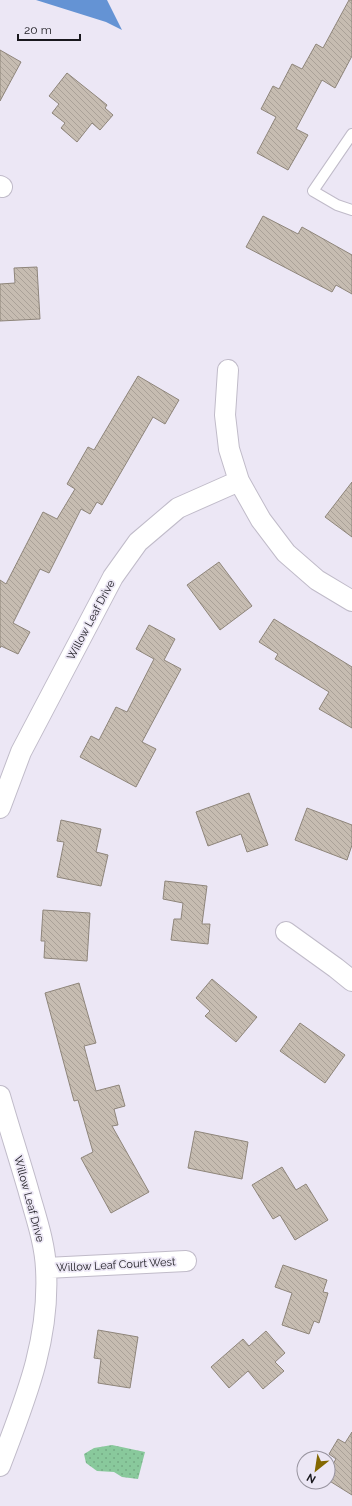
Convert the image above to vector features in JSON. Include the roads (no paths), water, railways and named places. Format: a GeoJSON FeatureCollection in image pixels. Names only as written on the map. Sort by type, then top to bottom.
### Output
{"type":"FeatureCollection","features":[{"type":"Feature","properties":{"kind":"street"},"geometry":{"type":"LineString","coordinates":[[228,370],[225,415],[229,449],[239,481],[261,520],[286,553],[317,580],[352,601]]}},
{"type":"Feature","properties":{"kind":"street","name":"Willow Leaf Drive"},"geometry":{"type":"LineString","coordinates":[[1,804],[21,752],[113,577],[138,542],[178,508],[239,481]]}},
{"type":"Feature","properties":{"kind":"street"},"geometry":{"type":"LineString","coordinates":[[286,932],[352,981]]}},
{"type":"Feature","properties":{"kind":"street","name":"Willow Leaf Drive"},"geometry":{"type":"LineString","coordinates":[[0,1096],[38,1225],[46,1268],[46,1302],[43,1334],[36,1367],[0,1466]]}},
{"type":"Feature","properties":{"kind":"street","name":"Willow Leaf Court West"},"geometry":{"type":"LineString","coordinates":[[46,1268],[186,1261]]}},
{"type":"Feature","properties":{"kind":"lane"},"geometry":{"type":"LineString","coordinates":[[352,134],[313,191],[337,205],[352,210]]}},
{"type":"Feature","properties":{"kind":"water"},"geometry":{"type":"Polygon","coordinates":[[[36,0],[107,0],[122,30],[106,22],[36,0]]]}}]}
